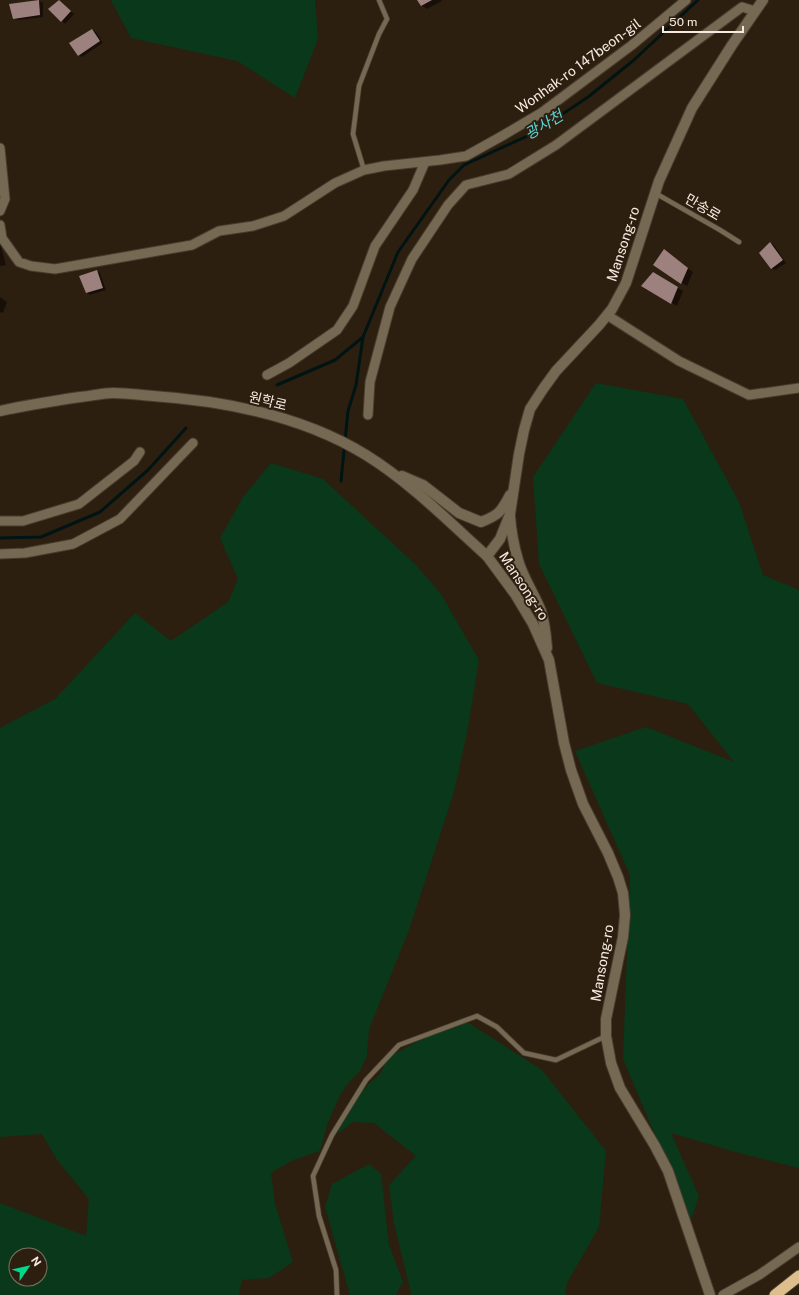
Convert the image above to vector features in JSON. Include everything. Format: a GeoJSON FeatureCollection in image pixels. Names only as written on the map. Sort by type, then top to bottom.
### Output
{"type":"FeatureCollection","features":[{"type":"Feature","properties":{"kind":"highway"},"geometry":{"type":"LineString","coordinates":[[775,1295],[799,1276]]}},
{"type":"Feature","properties":{"kind":"street","name":"Wonhak-ro 147beon-gil"},"geometry":{"type":"LineString","coordinates":[[0,225],[2,238],[19,262],[31,266],[55,269],[192,245],[219,231],[252,226],[284,216],[335,183],[364,170],[384,166],[466,156],[541,114],[581,82],[632,45],[686,0]]}},
{"type":"Feature","properties":{"kind":"street","name":"Mansong-ro"},"geometry":{"type":"LineString","coordinates":[[710,1295],[668,1171],[655,1146],[620,1088],[611,1063],[606,1036],[606,1018],[623,937],[623,893],[608,853],[583,804],[571,770],[549,660],[533,624],[515,594],[487,556],[500,539],[510,514],[520,448],[530,409],[556,371],[607,315],[620,296],[626,283],[659,181],[677,139],[692,108],[710,78],[763,0]]}},
{"type":"Feature","properties":{"kind":"street"},"geometry":{"type":"LineString","coordinates":[[368,415],[370,382],[390,307],[412,259],[448,205],[466,185],[509,174],[516,170],[556,145],[742,7],[755,11]]}},
{"type":"Feature","properties":{"kind":"street"},"geometry":{"type":"LineString","coordinates":[[0,148],[5,199],[0,211]]}},
{"type":"Feature","properties":{"kind":"street"},"geometry":{"type":"LineString","coordinates":[[267,375],[289,363],[337,330],[353,306],[375,246],[413,190],[425,162]]}},
{"type":"Feature","properties":{"kind":"street"},"geometry":{"type":"LineString","coordinates":[[607,315],[679,361],[750,395],[799,388]]}},
{"type":"Feature","properties":{"kind":"street","name":"원학로"},"geometry":{"type":"LineString","coordinates":[[0,411],[28,404],[113,393],[188,398],[257,411],[284,418],[345,443],[385,468],[418,492],[487,556]]}},
{"type":"Feature","properties":{"kind":"street"},"geometry":{"type":"LineString","coordinates":[[0,554],[25,553],[73,544],[120,519],[193,444]]}},
{"type":"Feature","properties":{"kind":"street"},"geometry":{"type":"LineString","coordinates":[[0,521],[23,521],[79,504],[134,461],[140,452]]}},
{"type":"Feature","properties":{"kind":"street"},"geometry":{"type":"LineString","coordinates":[[385,468],[423,484],[459,513],[481,522],[494,517],[502,510],[513,490]]}},
{"type":"Feature","properties":{"kind":"street"},"geometry":{"type":"LineString","coordinates":[[510,514],[512,534],[518,560],[542,617],[549,660]]}},
{"type":"Feature","properties":{"kind":"street"},"geometry":{"type":"LineString","coordinates":[[723,1295],[759,1275],[799,1247]]}},
{"type":"Feature","properties":{"kind":"lane"},"geometry":{"type":"LineString","coordinates":[[364,170],[353,134],[359,86],[379,34],[387,19],[379,0]]}},
{"type":"Feature","properties":{"kind":"lane","name":"만송로"},"geometry":{"type":"LineString","coordinates":[[655,193],[739,242]]}},
{"type":"Feature","properties":{"kind":"lane"},"geometry":{"type":"LineString","coordinates":[[337,1295],[336,1270],[318,1216],[313,1176],[332,1135],[366,1080],[399,1045],[477,1016],[497,1027],[524,1053],[556,1060],[606,1036]]}},
{"type":"Feature","properties":{"kind":"green space"},"geometry":{"type":"Polygon","coordinates":[[[111,0],[315,0],[318,39],[295,98],[237,61],[131,38],[111,0]]]}},
{"type":"Feature","properties":{"kind":"green space"},"geometry":{"type":"Polygon","coordinates":[[[596,383],[683,399],[739,502],[763,575],[799,590],[799,1168],[739,1153],[671,1133],[699,1196],[691,1220],[623,1059],[630,875],[575,751],[646,727],[734,762],[688,704],[597,683],[539,564],[533,477],[596,383]]]}},
{"type":"Feature","properties":{"kind":"green space"},"geometry":{"type":"Polygon","coordinates":[[[271,463],[323,479],[416,565],[441,594],[479,660],[467,733],[454,792],[409,930],[369,1029],[367,1056],[360,1071],[349,1082],[340,1095],[327,1125],[320,1151],[293,1160],[271,1173],[275,1204],[293,1262],[269,1278],[242,1280],[239,1295],[0,1295],[0,1203],[86,1236],[89,1199],[57,1160],[42,1134],[0,1137],[0,728],[55,699],[135,613],[171,641],[228,602],[238,579],[220,538],[243,497],[271,463]]]}},
{"type":"Feature","properties":{"kind":"green space"},"geometry":{"type":"Polygon","coordinates":[[[461,1018],[542,1070],[606,1151],[599,1227],[567,1283],[565,1295],[411,1295],[394,1223],[389,1185],[416,1156],[374,1123],[353,1122],[337,1134],[342,1116],[352,1099],[380,1074],[387,1058],[461,1018]]]}},
{"type":"Feature","properties":{"kind":"green space"},"geometry":{"type":"Polygon","coordinates":[[[369,1164],[381,1174],[389,1245],[403,1282],[396,1295],[350,1295],[325,1207],[332,1184],[369,1164]]]}},
{"type":"Feature","properties":{"kind":"building"},"geometry":{"type":"Polygon","coordinates":[[[39,0],[40,15],[13,19],[9,4],[39,0]]]}},
{"type":"Feature","properties":{"kind":"building"},"geometry":{"type":"Polygon","coordinates":[[[59,0],[71,11],[61,22],[48,9],[59,0]]]}},
{"type":"Feature","properties":{"kind":"building"},"geometry":{"type":"Polygon","coordinates":[[[417,0],[432,0],[421,6],[417,0]]]}},
{"type":"Feature","properties":{"kind":"building"},"geometry":{"type":"Polygon","coordinates":[[[92,29],[100,41],[78,56],[69,43],[92,29]]]}},
{"type":"Feature","properties":{"kind":"building"},"geometry":{"type":"Polygon","coordinates":[[[770,242],[783,260],[771,269],[759,253],[770,242]]]}},
{"type":"Feature","properties":{"kind":"building"},"geometry":{"type":"Polygon","coordinates":[[[664,249],[688,268],[681,284],[653,265],[664,249]]]}},
{"type":"Feature","properties":{"kind":"building"},"geometry":{"type":"Polygon","coordinates":[[[97,270],[103,288],[86,293],[79,276],[97,270]]]}},
{"type":"Feature","properties":{"kind":"building"},"geometry":{"type":"Polygon","coordinates":[[[653,272],[678,287],[671,304],[641,286],[653,272]]]}},
{"type":"Feature","properties":{"kind":"waterway","name":"광사천"},"geometry":{"type":"LineString","coordinates":[[277,385],[335,360],[363,337],[398,252],[449,180],[464,165],[534,133],[588,97],[634,60],[698,0]]}},
{"type":"Feature","properties":{"kind":"waterway"},"geometry":{"type":"LineString","coordinates":[[341,481],[348,411],[356,385],[363,337]]}},
{"type":"Feature","properties":{"kind":"waterway"},"geometry":{"type":"LineString","coordinates":[[0,538],[41,537],[100,512],[148,470],[186,428]]}}]}
